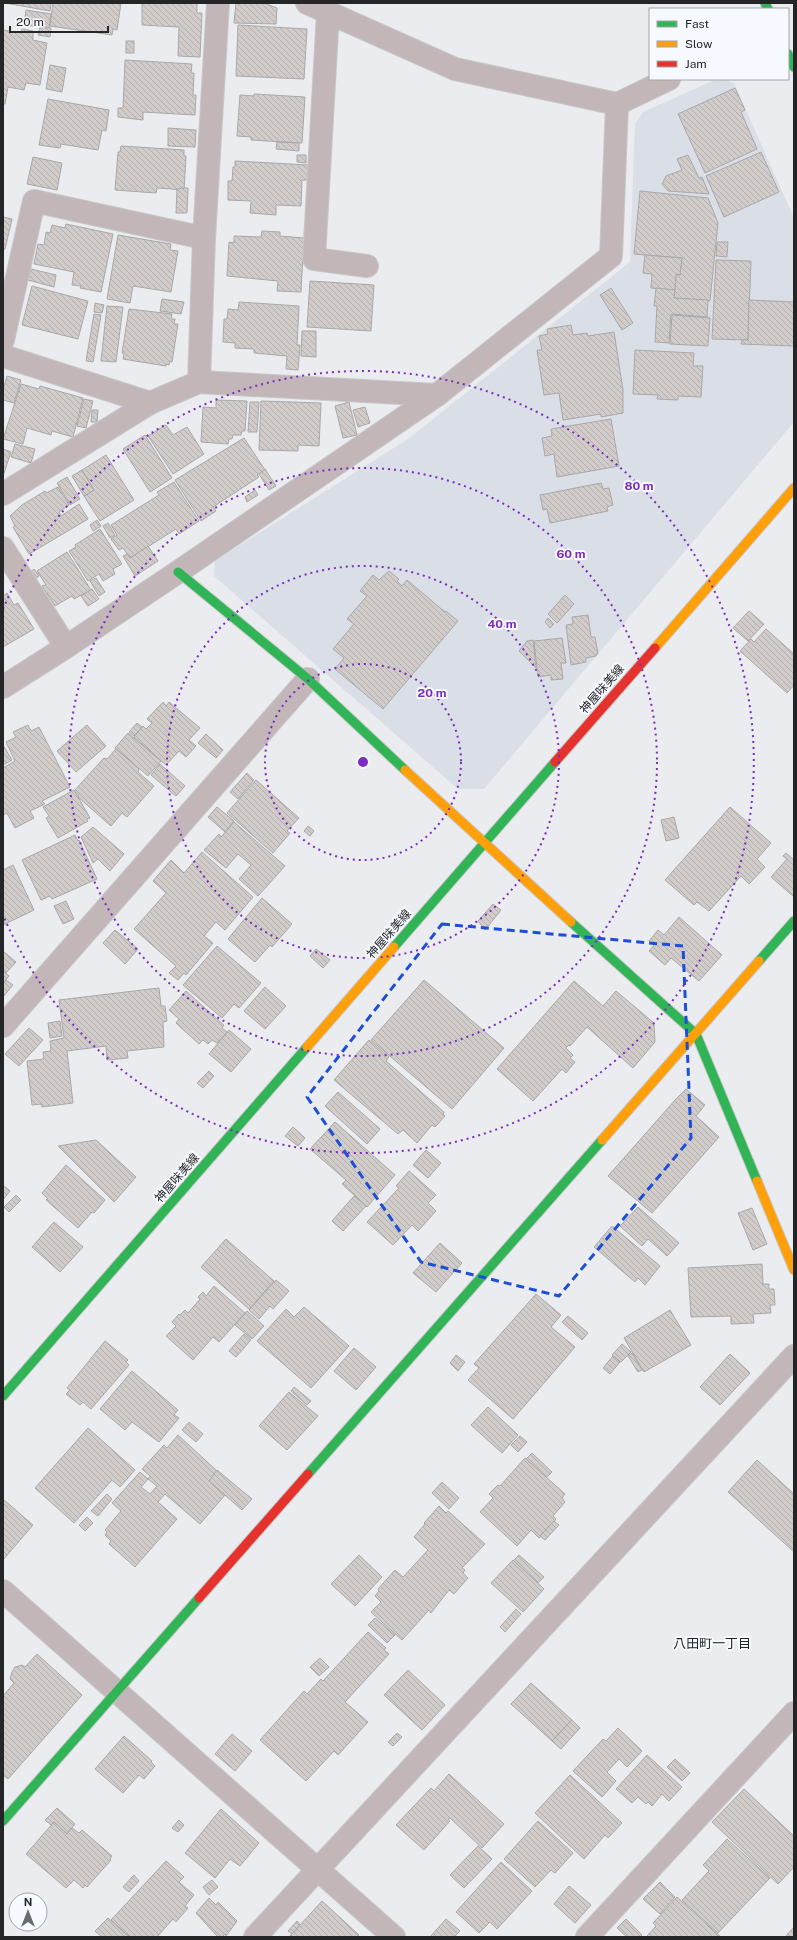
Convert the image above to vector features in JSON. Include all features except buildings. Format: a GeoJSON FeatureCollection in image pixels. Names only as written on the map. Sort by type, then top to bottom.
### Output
{"type":"FeatureCollection","features":[{"type":"Feature","properties":{"kind":"street"},"geometry":{"type":"LineString","coordinates":[[199,382],[204,238],[218,3]]}},
{"type":"Feature","properties":{"kind":"street"},"geometry":{"type":"LineString","coordinates":[[307,3],[455,68],[617,104],[667,80]]}},
{"type":"Feature","properties":{"kind":"street"},"geometry":{"type":"LineString","coordinates":[[328,13],[314,259],[367,266]]}},
{"type":"Feature","properties":{"kind":"street"},"geometry":{"type":"LineString","coordinates":[[789,56],[794,67]]}},
{"type":"Feature","properties":{"kind":"street"},"geometry":{"type":"LineString","coordinates":[[3,687],[178,572],[437,395],[611,256],[617,104]]}},
{"type":"Feature","properties":{"kind":"street"},"geometry":{"type":"LineString","coordinates":[[3,340],[34,202],[204,238]]}},
{"type":"Feature","properties":{"kind":"street"},"geometry":{"type":"LineString","coordinates":[[3,356],[150,403]]}},
{"type":"Feature","properties":{"kind":"street"},"geometry":{"type":"LineString","coordinates":[[3,494],[150,403],[199,382],[437,395]]}},
{"type":"Feature","properties":{"kind":"street","name":"神屋味美線"},"geometry":{"type":"LineString","coordinates":[[3,1396],[794,488]]}},
{"type":"Feature","properties":{"kind":"street"},"geometry":{"type":"LineString","coordinates":[[3,548],[66,647]]}},
{"type":"Feature","properties":{"kind":"street"},"geometry":{"type":"LineString","coordinates":[[178,572],[308,679],[484,843],[696,1034],[794,1270]]}},
{"type":"Feature","properties":{"kind":"street"},"geometry":{"type":"LineString","coordinates":[[3,1026],[308,679]]}},
{"type":"Feature","properties":{"kind":"street"},"geometry":{"type":"LineString","coordinates":[[3,1821],[116,1690],[696,1034],[794,921]]}},
{"type":"Feature","properties":{"kind":"street"},"geometry":{"type":"LineString","coordinates":[[255,1937],[794,1356]]}},
{"type":"Feature","properties":{"kind":"street"},"geometry":{"type":"LineString","coordinates":[[3,1591],[394,1937]]}},
{"type":"Feature","properties":{"kind":"street"},"geometry":{"type":"LineString","coordinates":[[587,1937],[794,1713]]}},
{"type":"Feature","properties":{"kind":"highlighted area"},"geometry":{"type":"Polygon","coordinates":[[[442,924],[683,946],[691,1138],[559,1296],[421,1262],[307,1097],[442,924]]]}},
{"type":"Feature","properties":{"kind":"shaded area"},"geometry":{"type":"Polygon","coordinates":[[[715,80],[726,80],[734,83],[794,218],[794,422],[484,789],[458,789],[214,576],[215,561],[408,439],[630,262],[635,124],[643,112],[715,80]]]}},
{"type":"Feature","properties":{"kind":"traffic: fast"},"geometry":{"type":"LineString","coordinates":[[765,3],[768,8]]}},
{"type":"Feature","properties":{"kind":"traffic: fast"},"geometry":{"type":"LineString","coordinates":[[789,56],[794,67]]}},
{"type":"Feature","properties":{"kind":"traffic: fast"},"geometry":{"type":"LineString","coordinates":[[178,572],[308,679],[405,770]]}},
{"type":"Feature","properties":{"kind":"traffic: fast"},"geometry":{"type":"LineString","coordinates":[[394,947],[555,762]]}},
{"type":"Feature","properties":{"kind":"traffic: fast"},"geometry":{"type":"LineString","coordinates":[[759,961],[794,921]]}},
{"type":"Feature","properties":{"kind":"traffic: fast"},"geometry":{"type":"LineString","coordinates":[[571,922],[696,1034],[757,1181]]}},
{"type":"Feature","properties":{"kind":"traffic: fast"},"geometry":{"type":"LineString","coordinates":[[3,1396],[307,1047]]}},
{"type":"Feature","properties":{"kind":"traffic: fast"},"geometry":{"type":"LineString","coordinates":[[308,1474],[602,1140]]}},
{"type":"Feature","properties":{"kind":"traffic: fast"},"geometry":{"type":"LineString","coordinates":[[3,1821],[199,1598]]}},
{"type":"Feature","properties":{"kind":"traffic: slow"},"geometry":{"type":"LineString","coordinates":[[655,648],[794,488]]}},
{"type":"Feature","properties":{"kind":"traffic: slow"},"geometry":{"type":"LineString","coordinates":[[405,770],[571,922]]}},
{"type":"Feature","properties":{"kind":"traffic: slow"},"geometry":{"type":"LineString","coordinates":[[307,1047],[394,947]]}},
{"type":"Feature","properties":{"kind":"traffic: slow"},"geometry":{"type":"LineString","coordinates":[[602,1140],[759,961]]}},
{"type":"Feature","properties":{"kind":"traffic: slow"},"geometry":{"type":"LineString","coordinates":[[757,1181],[794,1270]]}},
{"type":"Feature","properties":{"kind":"traffic: jam"},"geometry":{"type":"LineString","coordinates":[[555,762],[655,648]]}},
{"type":"Feature","properties":{"kind":"traffic: jam"},"geometry":{"type":"LineString","coordinates":[[199,1598],[308,1474]]}},
{"type":"Feature","properties":{"kind":"district","name":"八田町一丁目"},"geometry":{"type":"Point","coordinates":[712,1643]}}]}
